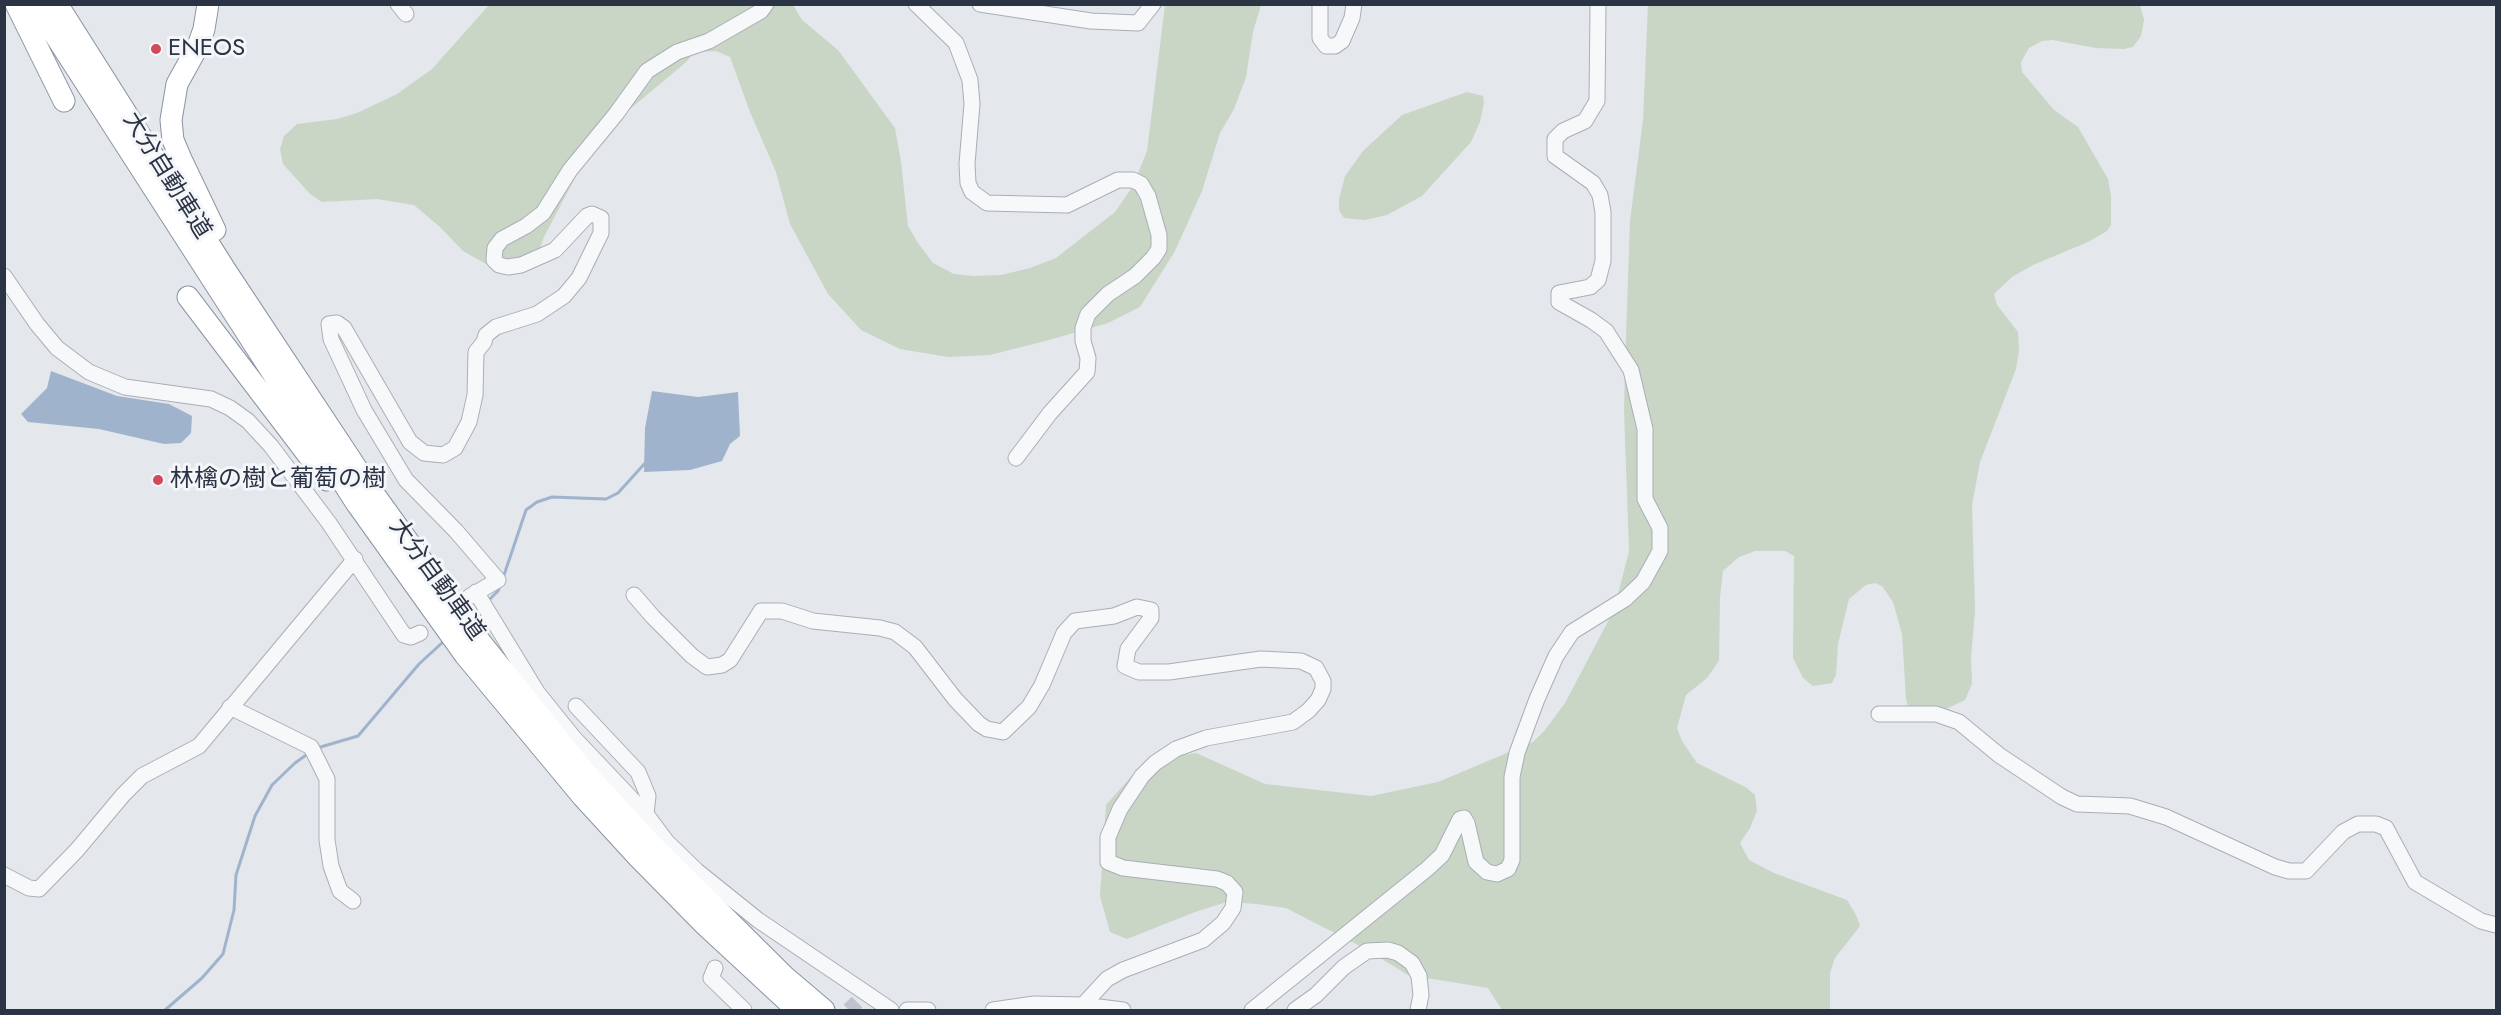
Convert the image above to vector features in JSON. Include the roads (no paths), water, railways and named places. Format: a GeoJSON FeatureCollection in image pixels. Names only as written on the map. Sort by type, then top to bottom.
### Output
{"type":"FeatureCollection","features":[{"type":"Feature","properties":{"kind":"highway"},"geometry":{"type":"LineString","coordinates":[[16,4],[64,101]]}},
{"type":"Feature","properties":{"kind":"highway","name":"大分自動車道"},"geometry":{"type":"LineString","coordinates":[[36,4],[351,494],[465,655],[583,797],[638,857],[703,923],[797,1011]]}},
{"type":"Feature","properties":{"kind":"highway","name":"大分自動車道"},"geometry":{"type":"LineString","coordinates":[[57,4],[226,271],[369,487],[477,639],[584,771],[712,907],[824,1011]]}},
{"type":"Feature","properties":{"kind":"highway"},"geometry":{"type":"LineString","coordinates":[[208,4],[204,29],[198,46],[177,84],[172,111],[174,140],[197,196],[245,284],[369,487]]}},
{"type":"Feature","properties":{"kind":"highway"},"geometry":{"type":"LineString","coordinates":[[188,297],[348,509],[465,655]]}},
{"type":"Feature","properties":{"kind":"street"},"geometry":{"type":"LineString","coordinates":[[766,4],[761,11],[709,41],[677,52],[647,71],[616,114],[570,170],[543,213],[526,226],[502,239],[495,248],[494,260],[499,265],[508,267],[521,265],[555,250],[587,216],[592,214],[601,218],[601,233],[579,278],[564,296],[537,314],[496,327],[486,335],[484,342],[476,352],[475,395],[469,422],[455,448],[442,454],[424,453],[410,442],[344,328],[338,323],[330,324],[330,339],[364,410],[406,480],[456,531],[498,580],[478,600],[537,692],[574,738],[646,814],[667,842],[754,926],[891,1011]]}},
{"type":"Feature","properties":{"kind":"street"},"geometry":{"type":"LineString","coordinates":[[916,4],[956,43],[970,80],[972,104],[967,164],[968,183],[972,192],[987,203],[1067,205],[1118,180],[1133,180],[1141,184],[1148,196],[1160,235],[1159,249],[1153,258],[1135,276],[1108,294],[1088,314],[1083,328],[1083,341],[1088,358],[1087,372],[1050,413],[1016,458]]}},
{"type":"Feature","properties":{"kind":"street"},"geometry":{"type":"LineString","coordinates":[[980,4],[1091,21],[1138,23],[1153,4]]}},
{"type":"Feature","properties":{"kind":"street"},"geometry":{"type":"LineString","coordinates":[[1320,4],[1320,38],[1326,46],[1335,46],[1342,41],[1352,18],[1354,4]]}},
{"type":"Feature","properties":{"kind":"street"},"geometry":{"type":"LineString","coordinates":[[1252,1011],[1427,869],[1442,855],[1460,819],[1464,818],[1467,823],[1476,862],[1487,872],[1497,874],[1508,868],[1512,860],[1512,777],[1517,753],[1556,656],[1572,632],[1625,599],[1643,582],[1660,551],[1660,528],[1645,499],[1645,429],[1631,370],[1606,331],[1559,302],[1559,293],[1590,287],[1598,280],[1603,261],[1603,212],[1600,195],[1593,183],[1555,156],[1555,139],[1563,131],[1585,121],[1597,101],[1598,4]]}},
{"type":"Feature","properties":{"kind":"street"},"geometry":{"type":"LineString","coordinates":[[4,276],[37,324],[57,348],[89,372],[125,387],[211,399],[230,408],[248,422],[271,446],[355,559],[404,635],[411,637],[420,633]]}},
{"type":"Feature","properties":{"kind":"street"},"geometry":{"type":"LineString","coordinates":[[4,875],[29,888],[39,889],[77,850],[142,776],[199,746],[230,706],[355,559]]}},
{"type":"Feature","properties":{"kind":"street"},"geometry":{"type":"LineString","coordinates":[[634,596],[684,648],[707,667],[722,665],[730,660],[761,611],[782,611],[813,621],[880,628],[895,632],[915,647],[955,699],[979,724],[987,729],[1003,732],[1029,706],[1042,685],[1064,633],[1075,621],[1114,616],[1137,607],[1151,610],[1151,618],[1128,649],[1125,666],[1139,672],[1169,672],[1261,659],[1301,661],[1316,668],[1323,681],[1323,689],[1313,706],[1293,722],[1206,738],[1176,749],[1155,763],[1136,784],[1120,809],[1108,837],[1108,862],[1123,868],[1217,879],[1227,883],[1235,892],[1233,908],[1223,923],[1203,940],[1123,970],[1107,979],[1083,1005]]}},
{"type":"Feature","properties":{"kind":"street"},"geometry":{"type":"LineString","coordinates":[[230,706],[310,747],[327,779],[327,840],[330,866],[340,891],[353,902]]}},
{"type":"Feature","properties":{"kind":"street"},"geometry":{"type":"LineString","coordinates":[[576,706],[638,772],[648,796],[646,814]]}},
{"type":"Feature","properties":{"kind":"street"},"geometry":{"type":"LineString","coordinates":[[1879,714],[1936,714],[1959,722],[1999,755],[2062,797],[2077,804],[2130,806],[2166,817],[2275,867],[2289,871],[2306,871],[2343,832],[2358,824],[2376,824],[2386,828],[2415,882],[2481,921],[2496,924]]}},
{"type":"Feature","properties":{"kind":"street"},"geometry":{"type":"LineString","coordinates":[[1295,1011],[1316,995],[1344,967],[1367,951],[1388,950],[1398,952],[1412,963],[1419,976],[1418,1011]]}},
{"type":"Feature","properties":{"kind":"street"},"geometry":{"type":"LineString","coordinates":[[715,968],[711,978],[744,1011]]}},
{"type":"Feature","properties":{"kind":"street"},"geometry":{"type":"LineString","coordinates":[[857,1002],[891,1011]]}},
{"type":"Feature","properties":{"kind":"street"},"geometry":{"type":"LineString","coordinates":[[993,1011],[1034,1004],[1083,1005],[1123,1011]]}},
{"type":"Feature","properties":{"kind":"street"},"geometry":{"type":"LineString","coordinates":[[906,1011],[928,1011]]}},
{"type":"Feature","properties":{"kind":"water"},"geometry":{"type":"Polygon","coordinates":[[[51,371],[117,396],[169,404],[192,416],[191,433],[181,443],[164,444],[99,429],[28,422],[21,414],[47,388],[51,371]]]}},
{"type":"Feature","properties":{"kind":"water"},"geometry":{"type":"Polygon","coordinates":[[[652,391],[698,397],[738,392],[740,436],[730,444],[722,461],[690,470],[644,472],[645,428],[652,391]]]}},
{"type":"Feature","properties":{"kind":"waterway"},"geometry":{"type":"LineString","coordinates":[[503,578],[526,510],[537,502],[552,497],[606,499],[618,493],[647,461]]}},
{"type":"Feature","properties":{"kind":"waterway"},"geometry":{"type":"LineString","coordinates":[[487,602],[498,591],[501,584]]}},
{"type":"Feature","properties":{"kind":"waterway"},"geometry":{"type":"LineString","coordinates":[[317,748],[358,736],[419,664],[443,642]]}},
{"type":"Feature","properties":{"kind":"waterway"},"geometry":{"type":"LineString","coordinates":[[165,1010],[202,978],[223,954],[234,910],[236,875],[255,816],[272,785],[309,753]]}},
{"type":"Feature","properties":{"kind":"tunnel"},"geometry":{"type":"LineString","coordinates":[[849,1010],[857,1002]]}},
{"type":"Feature","properties":{"kind":"place","name":"ENEOS"},"geometry":{"type":"Point","coordinates":[156,49]}},
{"type":"Feature","properties":{"kind":"place","name":"林檎の樹と葡萄の樹"},"geometry":{"type":"Point","coordinates":[158,480]}}]}
